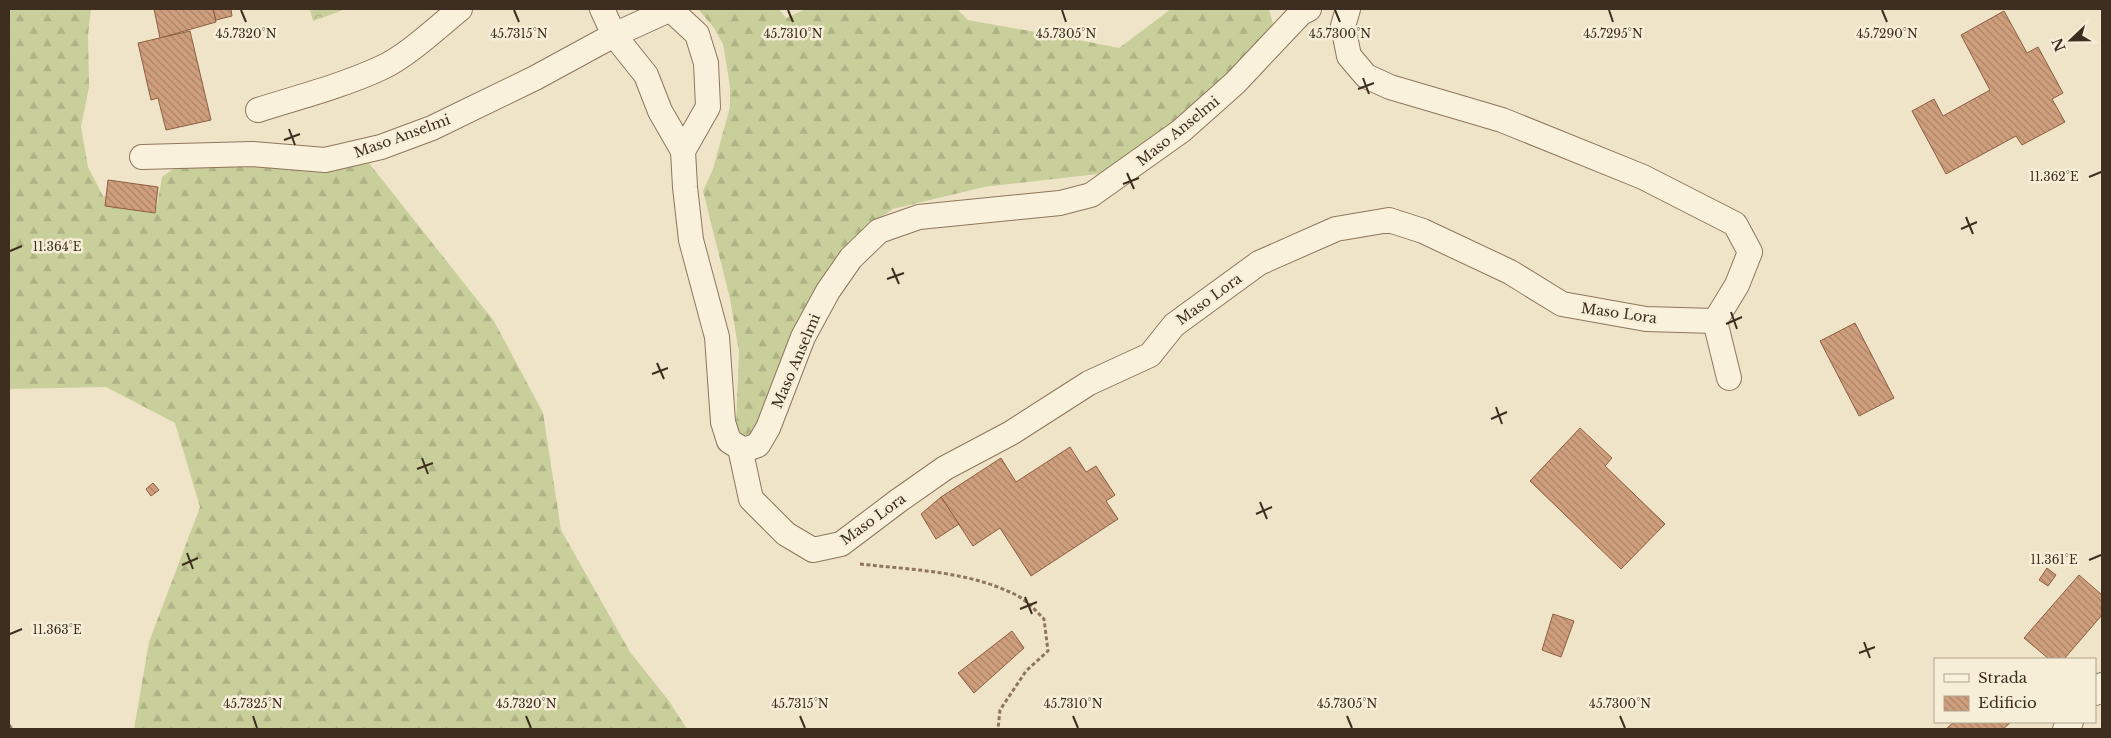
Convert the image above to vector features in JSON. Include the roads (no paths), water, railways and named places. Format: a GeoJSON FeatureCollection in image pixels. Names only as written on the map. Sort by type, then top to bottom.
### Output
{"type":"FeatureCollection","features":[{"type":"Feature","properties":{"kind":"street"},"geometry":{"type":"LineString","coordinates":[[258,110],[323,90],[382,68],[420,42],[460,9]]}},
{"type":"Feature","properties":{"kind":"street"},"geometry":{"type":"LineString","coordinates":[[602,9],[614,35],[646,75],[660,111],[683,151],[691,240],[717,338],[723,422],[729,441],[740,448]]}},
{"type":"Feature","properties":{"kind":"street","name":"Maso Anselmi"},"geometry":{"type":"LineString","coordinates":[[142,157],[252,154],[325,160],[348,156],[380,147],[432,128],[535,78],[614,35],[670,9],[697,34],[706,63],[708,108],[683,151]]}},
{"type":"Feature","properties":{"kind":"street","name":"Maso Anselmi"},"geometry":{"type":"LineString","coordinates":[[740,448],[744,450],[758,446],[771,420],[804,337],[828,291],[851,258],[880,231],[919,217],[1060,203],[1091,195],[1180,131],[1235,83],[1301,13],[1309,9]]}},
{"type":"Feature","properties":{"kind":"street"},"geometry":{"type":"LineString","coordinates":[[1348,9],[1343,26],[1350,56],[1366,76],[1390,87],[1502,120],[1566,145],[1644,178],[1735,224],[1750,252],[1737,285],[1715,321],[1729,378]]}},
{"type":"Feature","properties":{"kind":"street","name":"Maso Lora"},"geometry":{"type":"LineString","coordinates":[[740,448],[751,499],[786,534],[813,550],[841,544],[945,468],[1011,432],[1090,382],[1150,355],[1174,325],[1259,263],[1336,229],[1389,220],[1423,231],[1510,272],[1562,304],[1646,319],[1715,321]]}}]}
